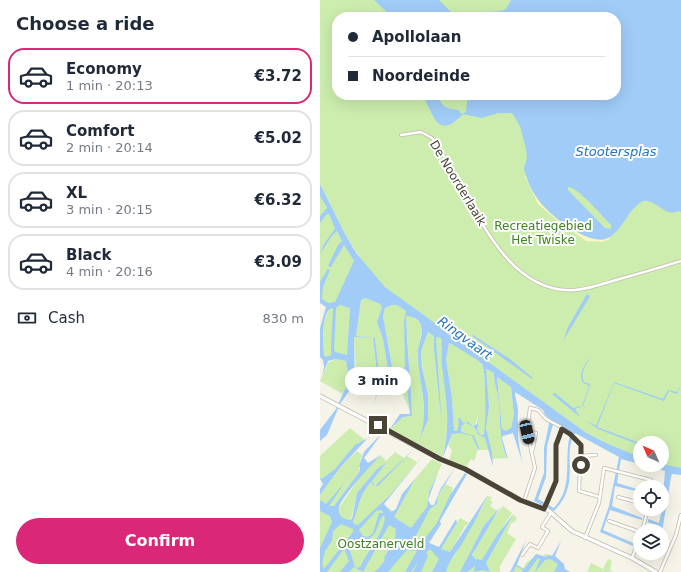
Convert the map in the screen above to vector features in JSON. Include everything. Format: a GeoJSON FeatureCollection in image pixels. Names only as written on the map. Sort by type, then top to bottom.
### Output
{"type":"FeatureCollection","features":[{"type":"Feature","properties":{"kind":"street","name":"De Noorderlaaik"},"geometry":{"type":"LineString","coordinates":[[400,135],[421,132],[432,138],[483,225],[500,250],[521,271],[542,284],[558,289],[579,289],[681,262]]}},
{"type":"Feature","properties":{"kind":"street"},"geometry":{"type":"LineString","coordinates":[[320,396],[440,459],[465,469],[524,501],[546,506],[551,513],[572,531],[632,558],[656,572]]}},
{"type":"Feature","properties":{"kind":"street"},"geometry":{"type":"LineString","coordinates":[[524,501],[534,468],[527,432],[530,408],[538,410],[543,417],[561,427],[574,437],[581,445],[579,491],[600,497]]}},
{"type":"Feature","properties":{"kind":"street"},"geometry":{"type":"LineString","coordinates":[[546,506],[556,481],[556,445],[562,429]]}},
{"type":"Feature","properties":{"kind":"street"},"geometry":{"type":"LineString","coordinates":[[527,432],[536,433],[531,451]]}},
{"type":"Feature","properties":{"kind":"street"},"geometry":{"type":"LineString","coordinates":[[581,456],[596,455]]}},
{"type":"Feature","properties":{"kind":"street"},"geometry":{"type":"LineString","coordinates":[[585,538],[600,497],[604,468],[651,480]]}},
{"type":"Feature","properties":{"kind":"street"},"geometry":{"type":"LineString","coordinates":[[618,497],[633,501]]}},
{"type":"Feature","properties":{"kind":"street"},"geometry":{"type":"LineString","coordinates":[[522,555],[530,544],[538,548],[548,530],[542,527],[551,513]]}},
{"type":"Feature","properties":{"kind":"street"},"geometry":{"type":"LineString","coordinates":[[660,572],[676,535],[681,515]]}},
{"type":"Feature","properties":{"kind":"street"},"geometry":{"type":"LineString","coordinates":[[610,521],[633,529]]}},
{"type":"Feature","properties":{"kind":"green space","name":"Recreatiegebied Het Twiske"},"geometry":{"type":"Polygon","coordinates":[[[320,0],[681,0],[681,471],[669,467],[669,436],[633,436],[633,454],[608,444],[585,432],[411,307],[385,287],[365,265],[345,234],[320,184],[320,0]]]}},
{"type":"Feature","properties":{"kind":"green space"},"geometry":{"type":"Polygon","coordinates":[[[320,194],[337,231],[354,261],[354,264],[373,283],[370,285],[357,280],[351,281],[347,292],[350,308],[347,355],[326,357],[324,355],[323,326],[329,309],[322,299],[320,282],[320,194]]]}},
{"type":"Feature","properties":{"kind":"green space"},"geometry":{"type":"Polygon","coordinates":[[[365,298],[380,304],[382,307],[377,322],[383,339],[389,376],[379,372],[375,338],[356,336],[361,300],[365,298]]]}},
{"type":"Feature","properties":{"kind":"green space"},"geometry":{"type":"Polygon","coordinates":[[[392,305],[397,305],[406,311],[405,367],[393,372],[383,316],[385,308],[392,305]]]}},
{"type":"Feature","properties":{"kind":"green space"},"geometry":{"type":"Polygon","coordinates":[[[406,315],[412,316],[422,327],[418,352],[425,420],[420,440],[428,420],[421,351],[428,332],[441,338],[446,367],[448,398],[446,444],[443,457],[390,429],[403,417],[412,416],[406,315]]]}},
{"type":"Feature","properties":{"kind":"green space"},"geometry":{"type":"Polygon","coordinates":[[[354,337],[373,338],[377,373],[356,371],[354,337]]]}},
{"type":"Feature","properties":{"kind":"green space"},"geometry":{"type":"Polygon","coordinates":[[[449,343],[467,353],[483,366],[486,400],[485,432],[481,435],[477,431],[478,416],[475,425],[470,425],[467,422],[459,424],[457,431],[454,431],[452,398],[446,359],[449,343]]]}},
{"type":"Feature","properties":{"kind":"green space"},"geometry":{"type":"Polygon","coordinates":[[[336,359],[346,361],[348,369],[348,378],[343,394],[320,381],[327,363],[336,359]]]}},
{"type":"Feature","properties":{"kind":"green space"},"geometry":{"type":"Polygon","coordinates":[[[485,369],[494,373],[498,395],[502,442],[507,458],[492,459],[486,428],[489,407],[485,369]]]}},
{"type":"Feature","properties":{"kind":"green space"},"geometry":{"type":"Polygon","coordinates":[[[396,373],[405,374],[410,411],[395,377],[396,373]]]}},
{"type":"Feature","properties":{"kind":"green space"},"geometry":{"type":"Polygon","coordinates":[[[497,377],[511,387],[514,415],[511,428],[506,432],[502,429],[497,377]]]}},
{"type":"Feature","properties":{"kind":"green space"},"geometry":{"type":"Polygon","coordinates":[[[466,423],[474,427],[476,431],[485,438],[489,450],[480,450],[477,442],[478,449],[474,461],[471,459],[466,467],[449,461],[452,450],[448,445],[452,434],[461,432],[461,426],[466,423]]]}},
{"type":"Feature","properties":{"kind":"green space"},"geometry":{"type":"Polygon","coordinates":[[[350,428],[365,440],[336,468],[320,479],[320,456],[350,428]]]}},
{"type":"Feature","properties":{"kind":"green space","name":"Oostzanerveld"},"geometry":{"type":"Polygon","coordinates":[[[357,451],[362,455],[359,466],[360,471],[334,506],[339,508],[363,472],[381,455],[386,461],[395,452],[404,458],[397,465],[407,456],[417,462],[390,495],[381,503],[394,512],[397,510],[415,479],[432,459],[442,464],[429,492],[427,507],[414,526],[419,528],[430,509],[437,504],[438,496],[446,484],[453,488],[439,521],[441,524],[428,542],[441,549],[460,518],[469,523],[465,526],[450,553],[453,558],[481,510],[487,496],[492,497],[490,500],[493,502],[490,506],[497,511],[483,527],[469,554],[472,556],[490,522],[503,506],[512,513],[493,542],[486,563],[513,515],[517,517],[514,523],[512,522],[507,533],[516,539],[500,566],[500,572],[320,572],[320,495],[339,469],[357,451]],[[387,462],[377,469],[357,493],[351,520],[353,522],[360,495],[371,482],[374,486],[378,486],[397,465],[377,485],[374,485],[372,481],[387,462]]]}},
{"type":"Feature","properties":{"kind":"green space"},"geometry":{"type":"Polygon","coordinates":[[[538,554],[542,556],[546,554],[555,557],[561,563],[563,569],[570,572],[512,572],[517,565],[523,569],[526,563],[538,554]]]}},
{"type":"Feature","properties":{"kind":"green space"},"geometry":{"type":"Polygon","coordinates":[[[608,559],[612,561],[610,570],[613,572],[603,572],[604,570],[602,572],[587,572],[591,563],[603,569],[608,559]]]}},
{"type":"Feature","properties":{"kind":"sand"},"geometry":{"type":"Polygon","coordinates":[[[524,175],[526,176],[540,203],[558,219],[587,237],[602,240],[609,237],[610,239],[602,242],[586,241],[553,217],[538,204],[524,175]]]}},
{"type":"Feature","properties":{"kind":"water","name":"Stootersplas"},"geometry":{"type":"Polygon","coordinates":[[[374,0],[439,0],[452,12],[387,12],[374,0]]]}},
{"type":"Feature","properties":{"kind":"water","name":"Stootersplas"},"geometry":{"type":"Polygon","coordinates":[[[511,0],[681,0],[681,212],[669,212],[648,201],[643,201],[633,209],[618,230],[608,238],[600,240],[582,235],[562,223],[546,209],[533,191],[526,177],[524,168],[527,158],[520,126],[512,113],[498,113],[482,118],[463,114],[449,125],[444,126],[435,120],[425,100],[440,100],[445,107],[459,110],[461,114],[466,112],[467,101],[621,100],[621,12],[487,12],[502,11],[506,9],[511,0]],[[568,187],[568,190],[605,228],[611,229],[611,225],[597,209],[578,192],[568,187]]]}},
{"type":"Feature","properties":{"kind":"water"},"geometry":{"type":"Polygon","coordinates":[[[320,184],[345,234],[357,254],[385,287],[585,432],[608,444],[633,454],[633,462],[621,459],[617,483],[633,488],[633,490],[615,486],[612,506],[633,514],[633,516],[642,518],[642,520],[610,510],[603,530],[633,543],[633,546],[600,532],[609,506],[619,457],[575,433],[571,442],[569,480],[567,490],[562,501],[554,511],[534,501],[544,473],[544,448],[550,419],[545,415],[543,410],[515,392],[518,409],[518,438],[523,464],[513,433],[503,436],[502,438],[508,459],[502,442],[499,403],[494,373],[486,369],[489,407],[486,428],[492,453],[493,467],[485,438],[478,434],[474,427],[466,423],[461,426],[461,432],[474,436],[480,450],[478,449],[472,436],[460,433],[452,434],[443,457],[447,433],[447,422],[442,366],[442,341],[441,338],[437,337],[442,426],[434,336],[428,332],[421,351],[422,367],[428,396],[428,420],[419,442],[424,418],[418,352],[422,328],[417,320],[408,316],[406,316],[412,416],[403,417],[390,429],[400,414],[410,414],[405,374],[396,373],[395,377],[389,376],[383,339],[377,322],[382,307],[380,304],[365,298],[361,300],[356,336],[375,338],[379,372],[382,378],[374,404],[380,379],[377,373],[373,338],[354,337],[355,385],[358,387],[357,389],[352,387],[340,404],[327,435],[320,441],[320,430],[336,409],[347,385],[348,371],[346,361],[336,359],[328,361],[322,376],[324,367],[323,360],[320,357],[320,328],[326,307],[320,303],[320,282],[328,269],[330,270],[323,287],[322,299],[328,303],[335,302],[354,261],[344,245],[331,267],[328,266],[338,245],[342,241],[337,231],[331,237],[320,254],[324,244],[335,229],[329,214],[326,215],[320,223],[320,216],[327,208],[320,196],[320,184]],[[340,305],[336,308],[334,349],[335,352],[347,355],[350,308],[340,305]],[[392,305],[385,308],[383,316],[393,372],[405,367],[404,321],[406,311],[397,305],[392,305]],[[333,308],[329,309],[326,314],[323,337],[324,355],[326,357],[331,355],[333,308]],[[449,343],[446,359],[452,398],[454,431],[457,431],[459,424],[458,418],[460,418],[463,423],[468,422],[473,426],[477,424],[479,416],[477,431],[481,435],[484,434],[485,398],[482,364],[449,343]],[[497,377],[502,429],[506,431],[511,428],[514,415],[511,387],[497,377]],[[554,421],[547,446],[546,477],[538,499],[554,508],[563,494],[567,479],[568,445],[571,432],[554,421]]]}},
{"type":"Feature","properties":{"kind":"water"},"geometry":{"type":"Polygon","coordinates":[[[587,294],[590,296],[589,298],[563,341],[568,327],[587,294]]]}},
{"type":"Feature","properties":{"kind":"water"},"geometry":{"type":"Polygon","coordinates":[[[473,335],[510,359],[533,378],[532,379],[472,336],[473,335]]]}},
{"type":"Feature","properties":{"kind":"water"},"geometry":{"type":"Polygon","coordinates":[[[591,358],[585,366],[583,372],[584,382],[590,385],[583,406],[575,409],[580,417],[552,394],[555,393],[573,408],[582,406],[589,386],[583,382],[581,375],[585,365],[591,358]]]}},
{"type":"Feature","properties":{"kind":"water"},"geometry":{"type":"Polygon","coordinates":[[[614,382],[663,399],[668,390],[677,392],[681,384],[677,394],[669,391],[664,401],[614,383],[597,427],[633,440],[633,442],[598,429],[585,420],[596,426],[614,382]]]}},
{"type":"Feature","properties":{"kind":"water"},"geometry":{"type":"Polygon","coordinates":[[[383,432],[364,458],[368,463],[381,455],[358,480],[341,502],[339,514],[342,517],[349,520],[352,519],[357,493],[377,469],[387,462],[372,481],[375,486],[371,482],[364,491],[353,522],[354,524],[358,525],[390,495],[425,453],[384,504],[391,512],[396,509],[402,494],[432,459],[415,479],[394,517],[411,528],[427,507],[429,492],[438,473],[428,500],[431,505],[434,505],[441,488],[455,468],[438,496],[437,504],[430,509],[412,543],[419,546],[437,523],[450,495],[465,473],[467,474],[440,521],[441,524],[429,543],[439,547],[456,519],[457,523],[441,549],[450,552],[487,496],[470,531],[453,556],[446,572],[432,572],[439,559],[430,549],[426,553],[428,556],[421,572],[413,572],[418,562],[411,572],[405,572],[417,551],[407,550],[388,572],[374,572],[385,560],[384,558],[395,539],[396,529],[389,525],[363,572],[354,567],[349,572],[340,572],[349,561],[344,549],[327,572],[320,572],[320,548],[332,522],[330,516],[320,511],[320,500],[326,504],[345,483],[329,506],[334,506],[360,471],[360,467],[358,467],[364,452],[383,432]],[[382,510],[376,511],[359,530],[363,536],[368,537],[373,533],[379,513],[383,513],[382,510]],[[384,515],[373,536],[369,539],[359,539],[351,547],[350,551],[355,567],[358,568],[361,566],[380,533],[385,520],[384,515]],[[341,524],[333,531],[332,541],[325,551],[322,564],[324,569],[353,532],[353,529],[341,524]]]}},
{"type":"Feature","properties":{"kind":"water"},"geometry":{"type":"Polygon","coordinates":[[[367,438],[339,469],[320,495],[320,489],[323,484],[320,479],[335,469],[355,445],[367,438]]]}},
{"type":"Feature","properties":{"kind":"water"},"geometry":{"type":"Polygon","coordinates":[[[414,449],[378,486],[375,486],[414,449]]]}},
{"type":"Feature","properties":{"kind":"water"},"geometry":{"type":"Polygon","coordinates":[[[669,465],[681,468],[681,475],[672,474],[669,489],[669,480],[664,480],[665,472],[669,472],[669,465]]]}},
{"type":"Feature","properties":{"kind":"water"},"geometry":{"type":"Polygon","coordinates":[[[500,507],[472,555],[475,559],[482,560],[497,535],[514,513],[486,563],[490,572],[483,570],[474,572],[475,566],[467,572],[460,572],[483,527],[500,507]]]}},
{"type":"Feature","properties":{"kind":"water"},"geometry":{"type":"Polygon","coordinates":[[[660,516],[665,516],[663,524],[653,524],[648,522],[648,519],[659,523],[660,516]]]}},
{"type":"Feature","properties":{"kind":"water"},"geometry":{"type":"Polygon","coordinates":[[[526,540],[517,565],[524,569],[536,554],[546,557],[548,555],[552,556],[561,541],[555,556],[564,564],[565,569],[570,572],[554,572],[558,564],[550,559],[545,560],[535,572],[540,559],[538,558],[528,572],[522,572],[523,570],[516,566],[513,572],[510,572],[526,540]]]}},
{"type":"Feature","properties":{"kind":"route"},"geometry":{"type":"LineString","coordinates":[[378,425],[432,455],[465,469],[520,500],[544,509],[556,481],[556,445],[562,429],[575,438],[581,445],[581,465]]}},
{"type":"Feature","properties":{"kind":"water label","name":"Ringvaart"},"geometry":{"type":"Point","coordinates":[465,338]}}]}
